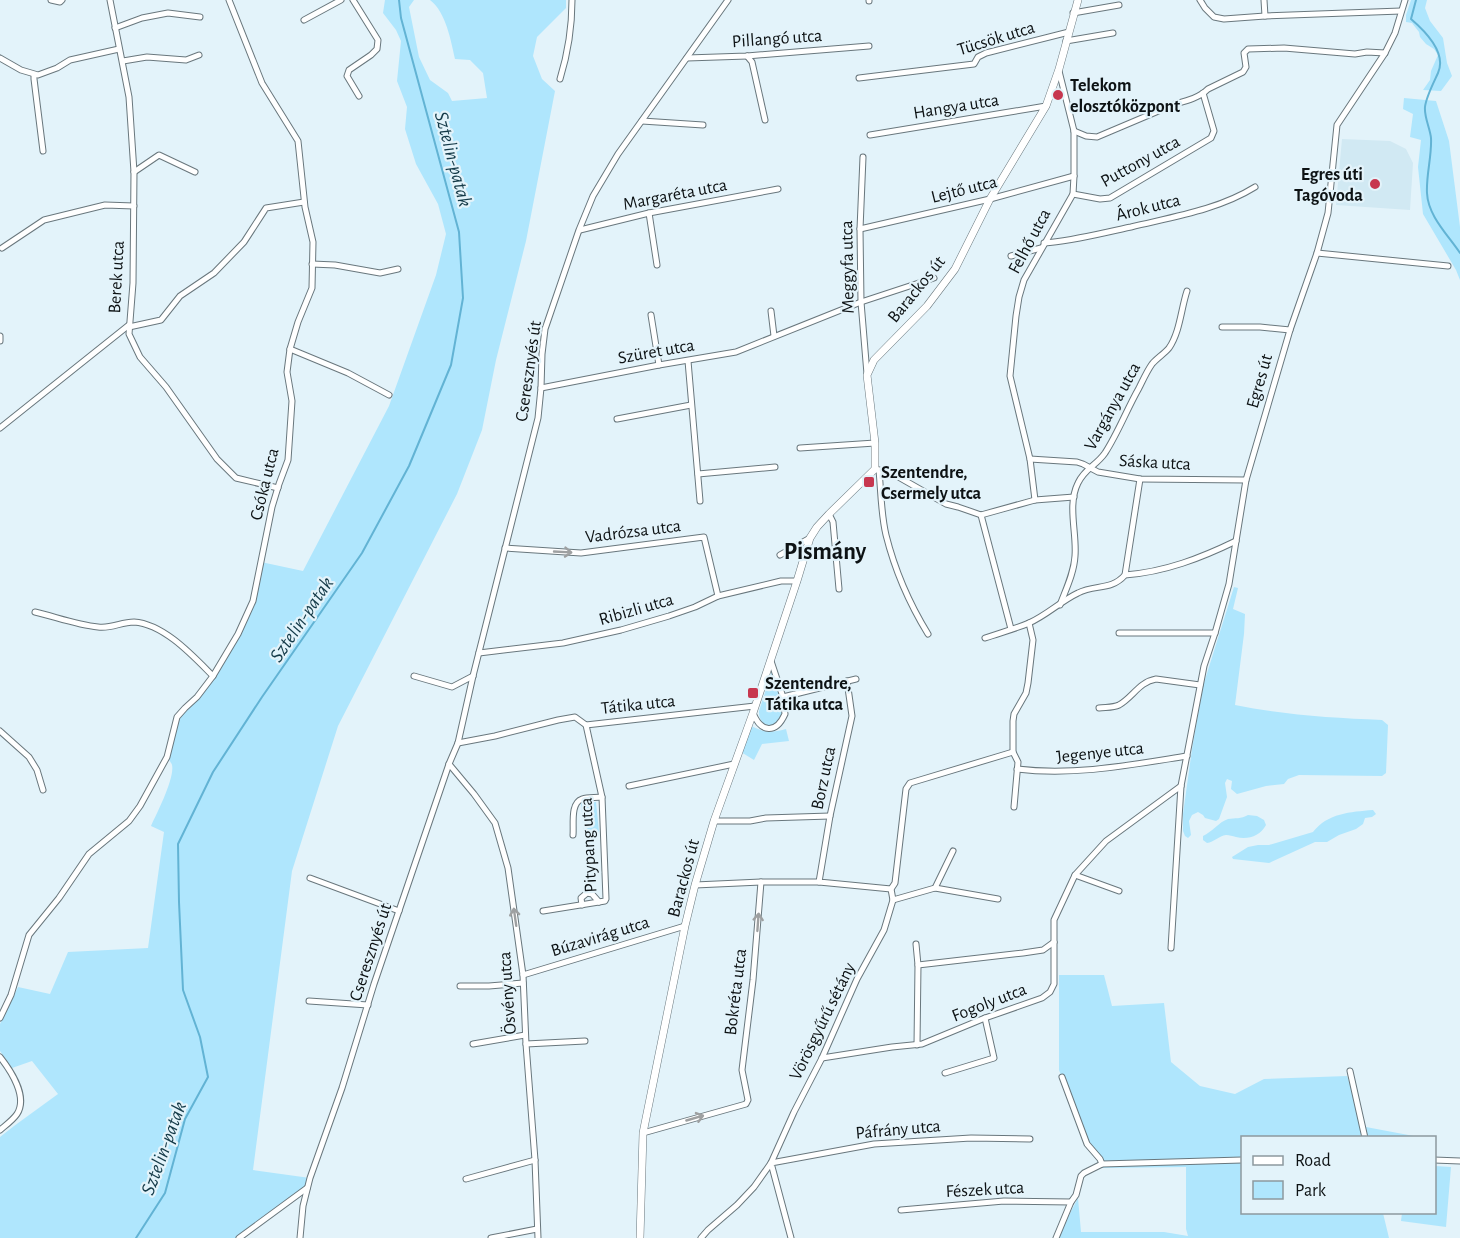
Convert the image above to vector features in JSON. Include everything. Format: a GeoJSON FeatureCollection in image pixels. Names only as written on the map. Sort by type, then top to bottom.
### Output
{"type":"FeatureCollection","features":[{"type":"Feature","properties":{"kind":"street"},"geometry":{"type":"LineString","coordinates":[[51,0],[60,2],[62,0]]}},
{"type":"Feature","properties":{"kind":"street","name":"Berek utca"},"geometry":{"type":"LineString","coordinates":[[110,0],[129,98],[134,172],[133,283],[129,334],[140,357],[166,387],[217,459],[236,478],[278,488]]}},
{"type":"Feature","properties":{"kind":"street","name":"Csóka utca"},"geometry":{"type":"LineString","coordinates":[[0,1018],[10,995],[29,935],[59,898],[89,854],[129,820],[140,806],[167,757],[177,717],[197,697],[213,676],[238,634],[253,601],[278,488],[288,460],[292,401],[287,372],[290,349],[298,322],[312,288],[313,242],[304,202],[298,141],[262,83],[229,0]]}},
{"type":"Feature","properties":{"kind":"street"},"geometry":{"type":"LineString","coordinates":[[304,20],[329,3],[341,0]]}},
{"type":"Feature","properties":{"kind":"street"},"geometry":{"type":"LineString","coordinates":[[353,0],[378,40],[377,49],[347,73],[359,96]]}},
{"type":"Feature","properties":{"kind":"street"},"geometry":{"type":"LineString","coordinates":[[560,79],[572,19],[572,0]]}},
{"type":"Feature","properties":{"kind":"street","name":"Cseresznyés út"},"geometry":{"type":"LineString","coordinates":[[300,1238],[309,1178],[342,1088],[399,911],[458,743],[538,418],[545,329],[579,230],[593,196],[618,154],[728,0]]}},
{"type":"Feature","properties":{"kind":"street","name":"Barackos út"},"geometry":{"type":"LineString","coordinates":[[867,375],[874,360],[927,306],[955,269],[990,199],[1046,106],[1078,0]]}},
{"type":"Feature","properties":{"kind":"street"},"geometry":{"type":"LineString","coordinates":[[1200,0],[1204,8],[1214,17],[1224,19],[1401,11]]}},
{"type":"Feature","properties":{"kind":"street"},"geometry":{"type":"LineString","coordinates":[[1264,0],[1265,16]]}},
{"type":"Feature","properties":{"kind":"street","name":"Egres út"},"geometry":{"type":"LineString","coordinates":[[1171,948],[1181,786],[1204,666],[1229,584],[1246,480],[1290,330],[1317,253],[1328,213],[1337,125],[1395,33],[1405,0]]}},
{"type":"Feature","properties":{"kind":"street"},"geometry":{"type":"LineString","coordinates":[[1073,14],[1119,5]]}},
{"type":"Feature","properties":{"kind":"street"},"geometry":{"type":"LineString","coordinates":[[115,28],[142,18],[168,13],[200,17]]}},
{"type":"Feature","properties":{"kind":"street","name":"Tücsök utca"},"geometry":{"type":"LineString","coordinates":[[859,78],[974,64],[978,57],[986,53],[1069,32]]}},
{"type":"Feature","properties":{"kind":"street"},"geometry":{"type":"LineString","coordinates":[[1066,41],[1113,33]]}},
{"type":"Feature","properties":{"kind":"street","name":"Pillangó utca"},"geometry":{"type":"LineString","coordinates":[[687,58],[747,56],[869,46]]}},
{"type":"Feature","properties":{"kind":"street"},"geometry":{"type":"LineString","coordinates":[[1074,131],[1096,137],[1186,101],[1245,70],[1244,53],[1248,50],[1284,48],[1355,54],[1384,53]]}},
{"type":"Feature","properties":{"kind":"street"},"geometry":{"type":"LineString","coordinates":[[0,58],[34,75],[48,72],[70,60],[119,49]]}},
{"type":"Feature","properties":{"kind":"street"},"geometry":{"type":"LineString","coordinates":[[123,61],[147,57],[186,60],[199,55]]}},
{"type":"Feature","properties":{"kind":"street"},"geometry":{"type":"LineString","coordinates":[[747,56],[752,62],[765,120]]}},
{"type":"Feature","properties":{"kind":"street","name":"Felhő utca"},"geometry":{"type":"LineString","coordinates":[[1035,500],[1030,459],[1010,376],[1019,297],[1024,280],[1073,194],[1074,131],[1059,69]]}},
{"type":"Feature","properties":{"kind":"street"},"geometry":{"type":"LineString","coordinates":[[34,75],[43,151]]}},
{"type":"Feature","properties":{"kind":"street","name":"Puttony utca"},"geometry":{"type":"LineString","coordinates":[[1073,194],[1101,199],[1110,198],[1211,138],[1214,131],[1203,93]]}},
{"type":"Feature","properties":{"kind":"street","name":"Hangya utca"},"geometry":{"type":"LineString","coordinates":[[870,135],[1046,106]]}},
{"type":"Feature","properties":{"kind":"street"},"geometry":{"type":"LineString","coordinates":[[642,121],[704,125]]}},
{"type":"Feature","properties":{"kind":"street"},"geometry":{"type":"LineString","coordinates":[[134,172],[159,155],[195,172]]}},
{"type":"Feature","properties":{"kind":"street","name":"Meggyfa utca"},"geometry":{"type":"LineString","coordinates":[[863,157],[860,230],[861,302],[867,375]]}},
{"type":"Feature","properties":{"kind":"street","name":"Lejtő utca"},"geometry":{"type":"LineString","coordinates":[[860,230],[1074,176]]}},
{"type":"Feature","properties":{"kind":"street","name":"Árok utca"},"geometry":{"type":"LineString","coordinates":[[1011,256],[1042,245],[1179,216],[1228,201],[1255,187]]}},
{"type":"Feature","properties":{"kind":"street","name":"Margaréta utca"},"geometry":{"type":"LineString","coordinates":[[579,230],[650,213],[778,189]]}},
{"type":"Feature","properties":{"kind":"street"},"geometry":{"type":"LineString","coordinates":[[0,428],[129,326],[161,320],[180,296],[214,273],[244,242],[266,208],[304,202]]}},
{"type":"Feature","properties":{"kind":"street"},"geometry":{"type":"LineString","coordinates":[[2,248],[44,220],[105,205],[134,206]]}},
{"type":"Feature","properties":{"kind":"street"},"geometry":{"type":"LineString","coordinates":[[650,213],[657,265]]}},
{"type":"Feature","properties":{"kind":"street"},"geometry":{"type":"LineString","coordinates":[[1317,253],[1448,266]]}},
{"type":"Feature","properties":{"kind":"street"},"geometry":{"type":"LineString","coordinates":[[312,264],[334,265],[380,273],[398,269]]}},
{"type":"Feature","properties":{"kind":"street","name":"Szüret utca"},"geometry":{"type":"LineString","coordinates":[[541,388],[736,352],[861,302],[934,278]]}},
{"type":"Feature","properties":{"kind":"street","name":"Vargánya utca"},"geometry":{"type":"LineString","coordinates":[[1060,604],[1068,586],[1075,557],[1074,497],[1078,483],[1089,467],[1101,459],[1152,364],[1168,348],[1177,329],[1187,291]]}},
{"type":"Feature","properties":{"kind":"street"},"geometry":{"type":"LineString","coordinates":[[771,311],[774,336]]}},
{"type":"Feature","properties":{"kind":"street"},"geometry":{"type":"LineString","coordinates":[[651,315],[659,365]]}},
{"type":"Feature","properties":{"kind":"street"},"geometry":{"type":"LineString","coordinates":[[1222,327],[1290,330]]}},
{"type":"Feature","properties":{"kind":"street"},"geometry":{"type":"LineString","coordinates":[[0,336],[0,341]]}},
{"type":"Feature","properties":{"kind":"street"},"geometry":{"type":"LineString","coordinates":[[290,349],[348,373],[389,395]]}},
{"type":"Feature","properties":{"kind":"street"},"geometry":{"type":"LineString","coordinates":[[688,360],[700,501]]}},
{"type":"Feature","properties":{"kind":"street"},"geometry":{"type":"LineString","coordinates":[[867,375],[886,535],[897,573],[912,607],[928,634]]}},
{"type":"Feature","properties":{"kind":"street"},"geometry":{"type":"LineString","coordinates":[[617,418],[691,405]]}},
{"type":"Feature","properties":{"kind":"street"},"geometry":{"type":"LineString","coordinates":[[800,448],[875,443]]}},
{"type":"Feature","properties":{"kind":"street","name":"Sáska utca"},"geometry":{"type":"LineString","coordinates":[[1030,459],[1068,461],[1083,464],[1098,472],[1140,480],[1246,480]]}},
{"type":"Feature","properties":{"kind":"street"},"geometry":{"type":"LineString","coordinates":[[698,474],[775,467]]}},
{"type":"Feature","properties":{"kind":"street"},"geometry":{"type":"LineString","coordinates":[[877,469],[895,476],[946,504],[981,515],[1035,500],[1074,497]]}},
{"type":"Feature","properties":{"kind":"street","name":"Barackos út"},"geometry":{"type":"LineString","coordinates":[[780,555],[810,537],[829,514],[877,469]]}},
{"type":"Feature","properties":{"kind":"street"},"geometry":{"type":"LineString","coordinates":[[1125,575],[1140,480]]}},
{"type":"Feature","properties":{"kind":"street"},"geometry":{"type":"LineString","coordinates":[[829,514],[832,522],[839,589]]}},
{"type":"Feature","properties":{"kind":"street"},"geometry":{"type":"LineString","coordinates":[[981,515],[1011,629]]}},
{"type":"Feature","properties":{"kind":"street","name":"Vadrózsa utca"},"geometry":{"type":"LineString","coordinates":[[505,548],[581,553],[704,537],[718,596]]}},
{"type":"Feature","properties":{"kind":"street","name":"Barackos út"},"geometry":{"type":"LineString","coordinates":[[640,1238],[643,1133],[685,926],[714,821],[771,659],[810,537]]}},
{"type":"Feature","properties":{"kind":"street"},"geometry":{"type":"LineString","coordinates":[[985,638],[1029,622],[1078,592],[1113,585],[1125,575],[1141,574],[1197,560],[1236,541]]}},
{"type":"Feature","properties":{"kind":"street","name":"Ribizli utca"},"geometry":{"type":"LineString","coordinates":[[479,653],[564,643],[669,616],[718,596],[781,580],[797,581]]}},
{"type":"Feature","properties":{"kind":"street"},"geometry":{"type":"LineString","coordinates":[[35,612],[100,628],[123,623],[146,624],[186,649],[213,676]]}},
{"type":"Feature","properties":{"kind":"street"},"geometry":{"type":"LineString","coordinates":[[1014,807],[1018,762],[1013,752],[1012,721],[1026,693],[1033,640],[1029,622]]}},
{"type":"Feature","properties":{"kind":"street"},"geometry":{"type":"LineString","coordinates":[[1119,633],[1215,633]]}},
{"type":"Feature","properties":{"kind":"street"},"geometry":{"type":"LineString","coordinates":[[754,709],[758,724],[770,729],[781,722],[785,714],[783,697],[771,659]]}},
{"type":"Feature","properties":{"kind":"street"},"geometry":{"type":"LineString","coordinates":[[414,676],[452,687],[473,676]]}},
{"type":"Feature","properties":{"kind":"street"},"geometry":{"type":"LineString","coordinates":[[783,697],[856,679]]}},
{"type":"Feature","properties":{"kind":"street"},"geometry":{"type":"LineString","coordinates":[[1099,708],[1119,704],[1142,684],[1151,680],[1200,685]]}},
{"type":"Feature","properties":{"kind":"street","name":"Borz utca"},"geometry":{"type":"LineString","coordinates":[[819,882],[830,816],[852,716],[847,681]]}},
{"type":"Feature","properties":{"kind":"street","name":"Tátika utca"},"geometry":{"type":"LineString","coordinates":[[458,743],[575,717],[586,725],[754,709]]}},
{"type":"Feature","properties":{"kind":"street","name":"Pitypang utca"},"geometry":{"type":"LineString","coordinates":[[543,911],[605,901],[606,897],[602,797],[586,725]]}},
{"type":"Feature","properties":{"kind":"street"},"geometry":{"type":"LineString","coordinates":[[0,731],[29,757],[37,770],[43,790]]}},
{"type":"Feature","properties":{"kind":"street","name":"Vörösgyűrű sétány"},"geometry":{"type":"LineString","coordinates":[[700,1238],[737,1206],[771,1163],[857,979],[884,930],[893,900],[891,889],[895,883],[906,789],[910,783],[1013,752]]}},
{"type":"Feature","properties":{"kind":"street","name":"Jegenye utca"},"geometry":{"type":"LineString","coordinates":[[1017,770],[1061,772],[1098,770],[1187,756]]}},
{"type":"Feature","properties":{"kind":"street","name":"Ösvény utca"},"geometry":{"type":"LineString","coordinates":[[449,764],[495,824],[507,868],[523,975],[538,1238]]}},
{"type":"Feature","properties":{"kind":"street"},"geometry":{"type":"LineString","coordinates":[[629,786],[734,764]]}},
{"type":"Feature","properties":{"kind":"street","name":"Fogoly utca"},"geometry":{"type":"LineString","coordinates":[[822,1058],[917,1045],[1042,998],[1050,992],[1054,984],[1054,920],[1075,875],[1106,841],[1181,786]]}},
{"type":"Feature","properties":{"kind":"street"},"geometry":{"type":"LineString","coordinates":[[573,835],[574,809],[577,802],[581,799],[602,797]]}},
{"type":"Feature","properties":{"kind":"street"},"geometry":{"type":"LineString","coordinates":[[714,821],[830,816]]}},
{"type":"Feature","properties":{"kind":"street"},"geometry":{"type":"LineString","coordinates":[[935,888],[953,851]]}},
{"type":"Feature","properties":{"kind":"street"},"geometry":{"type":"LineString","coordinates":[[1075,875],[1119,891]]}},
{"type":"Feature","properties":{"kind":"street"},"geometry":{"type":"LineString","coordinates":[[310,878],[399,911]]}},
{"type":"Feature","properties":{"kind":"street","name":"Bokréta utca"},"geometry":{"type":"LineString","coordinates":[[643,1133],[746,1104],[748,1100],[742,1070],[753,980],[761,882]]}},
{"type":"Feature","properties":{"kind":"street"},"geometry":{"type":"LineString","coordinates":[[695,885],[819,882],[891,889]]}},
{"type":"Feature","properties":{"kind":"street"},"geometry":{"type":"LineString","coordinates":[[893,900],[935,888],[998,899]]}},
{"type":"Feature","properties":{"kind":"street"},"geometry":{"type":"LineString","coordinates":[[582,905],[581,898],[587,893],[592,894],[598,902]]}},
{"type":"Feature","properties":{"kind":"street","name":"Búzavirág utca"},"geometry":{"type":"LineString","coordinates":[[523,975],[685,926]]}},
{"type":"Feature","properties":{"kind":"street"},"geometry":{"type":"LineString","coordinates":[[918,965],[1043,950],[1054,942]]}},
{"type":"Feature","properties":{"kind":"street"},"geometry":{"type":"LineString","coordinates":[[916,944],[917,1045]]}},
{"type":"Feature","properties":{"kind":"street"},"geometry":{"type":"LineString","coordinates":[[460,986],[523,983]]}},
{"type":"Feature","properties":{"kind":"street"},"geometry":{"type":"LineString","coordinates":[[309,1001],[368,1005]]}},
{"type":"Feature","properties":{"kind":"street"},"geometry":{"type":"LineString","coordinates":[[945,1073],[994,1058],[985,1018]]}},
{"type":"Feature","properties":{"kind":"street"},"geometry":{"type":"LineString","coordinates":[[473,1044],[525,1035]]}},
{"type":"Feature","properties":{"kind":"street"},"geometry":{"type":"LineString","coordinates":[[526,1044],[585,1041]]}},
{"type":"Feature","properties":{"kind":"street"},"geometry":{"type":"LineString","coordinates":[[0,1057],[21,1095],[21,1106],[13,1119],[0,1130]]}},
{"type":"Feature","properties":{"kind":"street"},"geometry":{"type":"LineString","coordinates":[[1350,1071],[1365,1136]]}},
{"type":"Feature","properties":{"kind":"street"},"geometry":{"type":"LineString","coordinates":[[1062,1077],[1087,1144],[1102,1164]]}},
{"type":"Feature","properties":{"kind":"street","name":"Páfrány utca"},"geometry":{"type":"LineString","coordinates":[[771,1163],[874,1144],[971,1138],[1030,1139]]}},
{"type":"Feature","properties":{"kind":"street"},"geometry":{"type":"LineString","coordinates":[[466,1179],[535,1160]]}},
{"type":"Feature","properties":{"kind":"street"},"geometry":{"type":"LineString","coordinates":[[1056,1238],[1071,1202],[1076,1196],[1081,1176],[1102,1164],[1241,1160]]}},
{"type":"Feature","properties":{"kind":"street"},"geometry":{"type":"LineString","coordinates":[[1436,1160],[1460,1161]]}},
{"type":"Feature","properties":{"kind":"street"},"geometry":{"type":"LineString","coordinates":[[771,1163],[791,1238]]}},
{"type":"Feature","properties":{"kind":"street"},"geometry":{"type":"LineString","coordinates":[[239,1238],[307,1188]]}},
{"type":"Feature","properties":{"kind":"street","name":"Fészek utca"},"geometry":{"type":"LineString","coordinates":[[901,1210],[1004,1201],[1071,1202]]}},
{"type":"Feature","properties":{"kind":"street"},"geometry":{"type":"LineString","coordinates":[[491,1238],[537,1229]]}},
{"type":"Feature","properties":{"kind":"street"},"geometry":{"type":"LineString","coordinates":[[708,1230],[709,1238]]}},
{"type":"Feature","properties":{"kind":"shaded area","name":"Egres úti Tagóvoda"},"geometry":{"type":"Polygon","coordinates":[[[1342,139],[1390,141],[1406,149],[1413,163],[1410,210],[1336,205],[1342,139]]]}},
{"type":"Feature","properties":{"kind":"green space"},"geometry":{"type":"Polygon","coordinates":[[[385,0],[414,0],[409,7],[419,57],[430,80],[448,93],[452,101],[487,98],[483,73],[470,60],[455,59],[444,19],[436,5],[430,0],[566,0],[566,8],[537,37],[533,56],[542,79],[555,91],[526,241],[496,360],[482,430],[457,494],[338,726],[292,871],[253,1170],[310,1178],[307,1188],[239,1238],[0,1238],[0,1137],[58,1094],[32,1061],[12,1068],[0,1051],[0,1024],[18,987],[50,994],[68,952],[148,948],[164,832],[151,826],[171,778],[172,765],[167,757],[177,717],[213,676],[253,601],[261,562],[303,571],[389,406],[436,275],[446,234],[438,204],[416,164],[405,129],[407,107],[397,81],[401,41],[383,13],[385,0]]]}},
{"type":"Feature","properties":{"kind":"green space"},"geometry":{"type":"Polygon","coordinates":[[[1411,0],[1427,0],[1425,8],[1430,21],[1443,38],[1447,63],[1452,76],[1441,91],[1423,90],[1430,80],[1438,55],[1420,37],[1412,23],[1406,22],[1411,0]]]}},
{"type":"Feature","properties":{"kind":"green space"},"geometry":{"type":"Polygon","coordinates":[[[1404,98],[1436,101],[1449,141],[1460,227],[1460,280],[1423,214],[1418,167],[1421,140],[1410,137],[1413,114],[1403,109],[1404,98]]]}},
{"type":"Feature","properties":{"kind":"green space"},"geometry":{"type":"Polygon","coordinates":[[[1234,587],[1238,588],[1233,609],[1245,614],[1235,705],[1308,716],[1382,720],[1388,725],[1386,773],[1382,776],[1299,775],[1288,779],[1284,784],[1237,794],[1231,789],[1232,781],[1227,779],[1225,783],[1227,797],[1219,819],[1216,821],[1205,818],[1198,812],[1192,815],[1189,821],[1191,835],[1188,838],[1183,831],[1183,814],[1203,686],[1234,587]]]}},
{"type":"Feature","properties":{"kind":"green space"},"geometry":{"type":"Polygon","coordinates":[[[772,671],[780,692],[783,714],[778,723],[770,725],[762,721],[759,711],[772,671]]]}},
{"type":"Feature","properties":{"kind":"green space"},"geometry":{"type":"Polygon","coordinates":[[[751,726],[768,732],[786,729],[789,741],[762,744],[754,760],[741,752],[751,726]]]}},
{"type":"Feature","properties":{"kind":"green space"},"geometry":{"type":"Polygon","coordinates":[[[596,802],[599,832],[584,833],[581,803],[596,802]]]}},
{"type":"Feature","properties":{"kind":"green space"},"geometry":{"type":"Polygon","coordinates":[[[1373,810],[1376,814],[1365,818],[1363,824],[1356,829],[1327,842],[1315,842],[1269,863],[1233,859],[1232,857],[1248,847],[1269,845],[1313,832],[1333,817],[1373,810]]]}},
{"type":"Feature","properties":{"kind":"green space"},"geometry":{"type":"Polygon","coordinates":[[[1248,815],[1264,820],[1266,825],[1257,834],[1245,838],[1226,835],[1207,843],[1203,840],[1203,836],[1225,820],[1248,815]]]}},
{"type":"Feature","properties":{"kind":"green space"},"geometry":{"type":"Polygon","coordinates":[[[1059,975],[1104,975],[1112,1006],[1164,1003],[1171,1062],[1200,1086],[1235,1094],[1264,1079],[1347,1076],[1366,1127],[1414,1136],[1241,1136],[1241,1214],[1383,1214],[1389,1238],[1057,1238],[1078,1198],[1081,1232],[1164,1232],[1188,1236],[1186,1167],[1102,1168],[1087,1144],[1059,1070],[1059,975]]]}},
{"type":"Feature","properties":{"kind":"green space"},"geometry":{"type":"Polygon","coordinates":[[[1436,1166],[1451,1167],[1446,1227],[1401,1221],[1402,1214],[1436,1214],[1436,1166]]]}},
{"type":"Feature","properties":{"kind":"waterway","name":"Sztelin-patak"},"geometry":{"type":"LineString","coordinates":[[136,1238],[165,1193],[185,1119],[208,1077],[200,1037],[183,990],[178,844],[213,772],[362,553],[409,466],[451,365],[463,298],[459,232],[401,18],[399,0]]}},
{"type":"Feature","properties":{"kind":"waterway"},"geometry":{"type":"LineString","coordinates":[[1416,0],[1411,19],[1428,36],[1440,58],[1438,73],[1428,94],[1425,107],[1431,138],[1428,201],[1439,225],[1460,253]]}},
{"type":"Feature","properties":{"kind":"place","name":"Telekom elosztóközpont"},"geometry":{"type":"Point","coordinates":[1058,95]}},
{"type":"Feature","properties":{"kind":"place","name":"Egres úti Tagóvoda"},"geometry":{"type":"Point","coordinates":[1375,184]}},
{"type":"Feature","properties":{"kind":"place","name":"Szentendre, Csermely utca"},"geometry":{"type":"Point","coordinates":[869,482]}},
{"type":"Feature","properties":{"kind":"place","name":"Szentendre, Tátika utca"},"geometry":{"type":"Point","coordinates":[753,693]}},
{"type":"Feature","properties":{"kind":"district","name":"Pismány"},"geometry":{"type":"Point","coordinates":[825,551]}}]}
